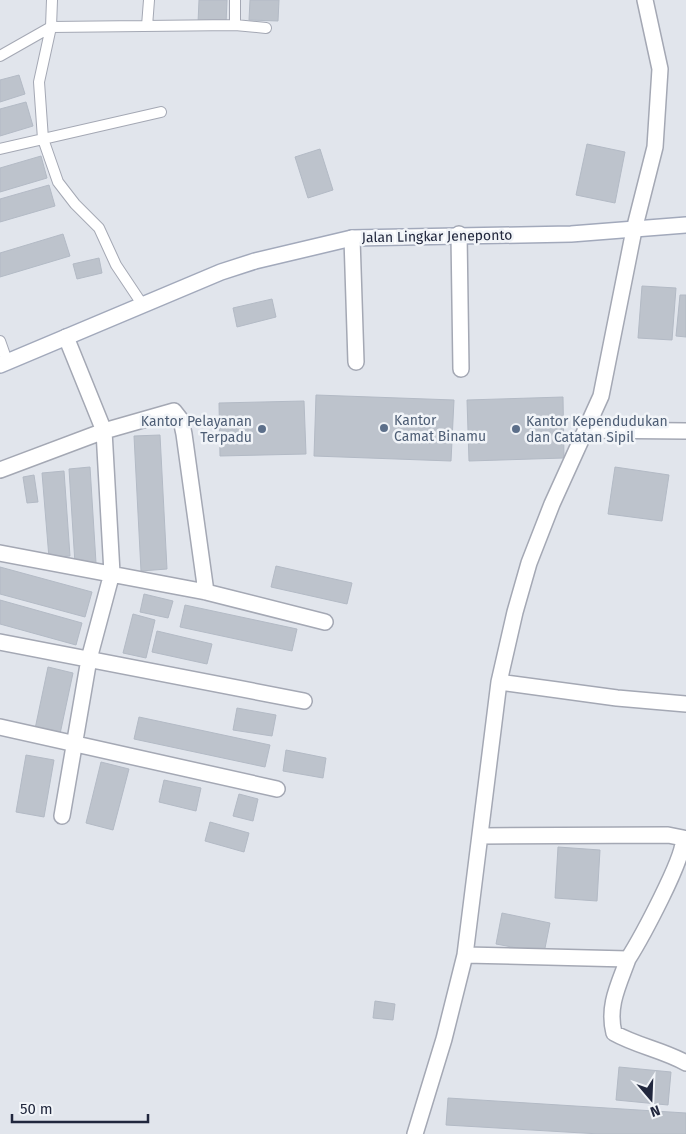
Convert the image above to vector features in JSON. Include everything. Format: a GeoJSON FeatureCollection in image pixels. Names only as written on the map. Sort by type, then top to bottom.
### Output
{"type":"FeatureCollection","features":[{"type":"Feature","properties":{"kind":"street"},"geometry":{"type":"LineString","coordinates":[[415,1134],[444,1039],[465,955],[499,682],[530,563],[552,504],[601,396],[634,230],[655,147],[660,69],[645,0]]}},
{"type":"Feature","properties":{"kind":"street","name":"Jalan Lingkar Jeneponto"},"geometry":{"type":"LineString","coordinates":[[4,363],[142,304],[255,261],[352,238],[459,234],[526,235],[634,230],[686,225]]}},
{"type":"Feature","properties":{"kind":"street"},"geometry":{"type":"LineString","coordinates":[[459,234],[461,369]]}},
{"type":"Feature","properties":{"kind":"street"},"geometry":{"type":"LineString","coordinates":[[352,238],[356,362]]}},
{"type":"Feature","properties":{"kind":"street"},"geometry":{"type":"LineString","coordinates":[[62,816],[89,658],[112,573],[104,431],[66,337]]}},
{"type":"Feature","properties":{"kind":"street"},"geometry":{"type":"LineString","coordinates":[[0,470],[104,431],[161,413],[174,411],[181,420],[189,465],[206,592]]}},
{"type":"Feature","properties":{"kind":"street"},"geometry":{"type":"LineString","coordinates":[[585,430],[686,431]]}},
{"type":"Feature","properties":{"kind":"street"},"geometry":{"type":"LineString","coordinates":[[0,553],[206,592],[325,622]]}},
{"type":"Feature","properties":{"kind":"street"},"geometry":{"type":"LineString","coordinates":[[0,642],[304,701]]}},
{"type":"Feature","properties":{"kind":"street"},"geometry":{"type":"LineString","coordinates":[[499,682],[617,698],[686,704]]}},
{"type":"Feature","properties":{"kind":"street"},"geometry":{"type":"LineString","coordinates":[[0,727],[278,789]]}},
{"type":"Feature","properties":{"kind":"street"},"geometry":{"type":"LineString","coordinates":[[480,836],[668,835],[683,838],[685,850],[664,899],[628,959],[613,999],[611,1011],[614,1033],[627,1040],[668,1053],[686,1063]]}},
{"type":"Feature","properties":{"kind":"street"},"geometry":{"type":"LineString","coordinates":[[465,955],[628,959]]}},
{"type":"Feature","properties":{"kind":"lane"},"geometry":{"type":"LineString","coordinates":[[52,0],[51,27],[39,82],[43,139],[58,182],[75,204],[99,228],[116,265],[142,304]]}},
{"type":"Feature","properties":{"kind":"lane"},"geometry":{"type":"LineString","coordinates":[[146,26],[149,0]]}},
{"type":"Feature","properties":{"kind":"lane"},"geometry":{"type":"LineString","coordinates":[[235,0],[235,25]]}},
{"type":"Feature","properties":{"kind":"lane"},"geometry":{"type":"LineString","coordinates":[[0,56],[51,27],[235,25],[266,28]]}},
{"type":"Feature","properties":{"kind":"lane"},"geometry":{"type":"LineString","coordinates":[[0,149],[161,112]]}},
{"type":"Feature","properties":{"kind":"lane"},"geometry":{"type":"LineString","coordinates":[[0,341],[4,363]]}},
{"type":"Feature","properties":{"kind":"building"},"geometry":{"type":"Polygon","coordinates":[[[199,0],[227,0],[226,24],[198,23],[199,0]]]}},
{"type":"Feature","properties":{"kind":"building"},"geometry":{"type":"Polygon","coordinates":[[[250,0],[279,0],[278,21],[249,20],[250,0]]]}},
{"type":"Feature","properties":{"kind":"building"},"geometry":{"type":"Polygon","coordinates":[[[19,75],[25,94],[0,102],[0,80],[19,75]]]}},
{"type":"Feature","properties":{"kind":"building"},"geometry":{"type":"Polygon","coordinates":[[[26,102],[33,126],[0,136],[0,109],[26,102]]]}},
{"type":"Feature","properties":{"kind":"building"},"geometry":{"type":"Polygon","coordinates":[[[587,144],[625,152],[615,203],[576,195],[587,144]]]}},
{"type":"Feature","properties":{"kind":"building"},"geometry":{"type":"Polygon","coordinates":[[[320,149],[333,190],[308,198],[295,157],[320,149]]]}},
{"type":"Feature","properties":{"kind":"building"},"geometry":{"type":"Polygon","coordinates":[[[41,156],[47,178],[0,192],[0,168],[41,156]]]}},
{"type":"Feature","properties":{"kind":"building"},"geometry":{"type":"Polygon","coordinates":[[[49,185],[55,206],[0,222],[0,199],[49,185]]]}},
{"type":"Feature","properties":{"kind":"building"},"geometry":{"type":"Polygon","coordinates":[[[63,234],[70,256],[0,277],[0,253],[63,234]]]}},
{"type":"Feature","properties":{"kind":"building"},"geometry":{"type":"Polygon","coordinates":[[[99,258],[102,273],[77,279],[73,264],[99,258]]]}},
{"type":"Feature","properties":{"kind":"building"},"geometry":{"type":"Polygon","coordinates":[[[642,286],[676,288],[672,340],[638,338],[642,286]]]}},
{"type":"Feature","properties":{"kind":"building"},"geometry":{"type":"Polygon","coordinates":[[[680,295],[686,295],[686,337],[676,336],[680,295]]]}},
{"type":"Feature","properties":{"kind":"building"},"geometry":{"type":"Polygon","coordinates":[[[272,299],[276,317],[237,327],[233,308],[272,299]]]}},
{"type":"Feature","properties":{"kind":"building","name":"Kantor Camat Binamu"},"geometry":{"type":"Polygon","coordinates":[[[316,395],[454,400],[451,461],[314,456],[316,395]]]}},
{"type":"Feature","properties":{"kind":"building","name":"Kantor Kependudukan dan Catatan Sipil"},"geometry":{"type":"Polygon","coordinates":[[[563,397],[564,458],[469,461],[467,400],[563,397]]]}},
{"type":"Feature","properties":{"kind":"building","name":"Kantor Pelayanan Terpadu"},"geometry":{"type":"Polygon","coordinates":[[[304,401],[306,454],[220,456],[219,403],[304,401]]]}},
{"type":"Feature","properties":{"kind":"building"},"geometry":{"type":"Polygon","coordinates":[[[160,435],[167,569],[141,571],[134,436],[160,435]]]}},
{"type":"Feature","properties":{"kind":"building"},"geometry":{"type":"Polygon","coordinates":[[[90,467],[96,563],[75,564],[69,469],[90,467]]]}},
{"type":"Feature","properties":{"kind":"building"},"geometry":{"type":"Polygon","coordinates":[[[615,467],[669,475],[662,521],[608,514],[615,467]]]}},
{"type":"Feature","properties":{"kind":"building"},"geometry":{"type":"Polygon","coordinates":[[[64,471],[70,556],[49,558],[42,473],[64,471]]]}},
{"type":"Feature","properties":{"kind":"building"},"geometry":{"type":"Polygon","coordinates":[[[34,475],[38,502],[27,503],[23,477],[34,475]]]}},
{"type":"Feature","properties":{"kind":"building"},"geometry":{"type":"Polygon","coordinates":[[[276,566],[352,583],[347,604],[271,587],[276,566]]]}},
{"type":"Feature","properties":{"kind":"building"},"geometry":{"type":"Polygon","coordinates":[[[0,567],[92,592],[85,617],[0,594],[0,567]]]}},
{"type":"Feature","properties":{"kind":"building"},"geometry":{"type":"Polygon","coordinates":[[[144,594],[173,601],[168,618],[140,612],[144,594]]]}},
{"type":"Feature","properties":{"kind":"building"},"geometry":{"type":"Polygon","coordinates":[[[0,600],[82,623],[76,645],[0,624],[0,600]]]}},
{"type":"Feature","properties":{"kind":"building"},"geometry":{"type":"Polygon","coordinates":[[[185,605],[297,629],[292,651],[180,627],[185,605]]]}},
{"type":"Feature","properties":{"kind":"building"},"geometry":{"type":"Polygon","coordinates":[[[133,614],[155,620],[146,658],[123,653],[133,614]]]}},
{"type":"Feature","properties":{"kind":"building"},"geometry":{"type":"Polygon","coordinates":[[[157,631],[212,644],[207,664],[152,652],[157,631]]]}},
{"type":"Feature","properties":{"kind":"building"},"geometry":{"type":"Polygon","coordinates":[[[48,667],[73,673],[60,734],[35,729],[48,667]]]}},
{"type":"Feature","properties":{"kind":"building"},"geometry":{"type":"Polygon","coordinates":[[[237,708],[276,715],[272,736],[233,730],[237,708]]]}},
{"type":"Feature","properties":{"kind":"building"},"geometry":{"type":"Polygon","coordinates":[[[139,717],[270,745],[265,767],[134,739],[139,717]]]}},
{"type":"Feature","properties":{"kind":"building"},"geometry":{"type":"Polygon","coordinates":[[[286,750],[326,758],[323,778],[283,771],[286,750]]]}},
{"type":"Feature","properties":{"kind":"building"},"geometry":{"type":"Polygon","coordinates":[[[26,755],[54,760],[44,817],[16,812],[26,755]]]}},
{"type":"Feature","properties":{"kind":"building"},"geometry":{"type":"Polygon","coordinates":[[[101,762],[129,769],[113,830],[86,823],[101,762]]]}},
{"type":"Feature","properties":{"kind":"building"},"geometry":{"type":"Polygon","coordinates":[[[164,780],[201,788],[196,811],[159,802],[164,780]]]}},
{"type":"Feature","properties":{"kind":"building"},"geometry":{"type":"Polygon","coordinates":[[[239,794],[258,799],[253,821],[233,816],[239,794]]]}},
{"type":"Feature","properties":{"kind":"building"},"geometry":{"type":"Polygon","coordinates":[[[210,822],[249,833],[244,852],[205,841],[210,822]]]}},
{"type":"Feature","properties":{"kind":"building"},"geometry":{"type":"Polygon","coordinates":[[[558,847],[600,850],[597,901],[555,898],[558,847]]]}},
{"type":"Feature","properties":{"kind":"building"},"geometry":{"type":"Polygon","coordinates":[[[502,913],[550,923],[544,953],[496,944],[502,913]]]}},
{"type":"Feature","properties":{"kind":"building"},"geometry":{"type":"Polygon","coordinates":[[[375,1001],[395,1004],[393,1020],[373,1018],[375,1001]]]}},
{"type":"Feature","properties":{"kind":"building"},"geometry":{"type":"Polygon","coordinates":[[[619,1067],[671,1072],[668,1105],[616,1100],[619,1067]]]}},
{"type":"Feature","properties":{"kind":"building"},"geometry":{"type":"Polygon","coordinates":[[[448,1098],[686,1113],[686,1134],[600,1134],[446,1125],[448,1098]]]}},
{"type":"Feature","properties":{"kind":"place","name":"Kantor Camat Binamu"},"geometry":{"type":"Point","coordinates":[384,428]}},
{"type":"Feature","properties":{"kind":"place","name":"Kantor Pelayanan Terpadu"},"geometry":{"type":"Point","coordinates":[262,429]}},
{"type":"Feature","properties":{"kind":"place","name":"Kantor Kependudukan dan Catatan Sipil"},"geometry":{"type":"Point","coordinates":[516,429]}}]}
